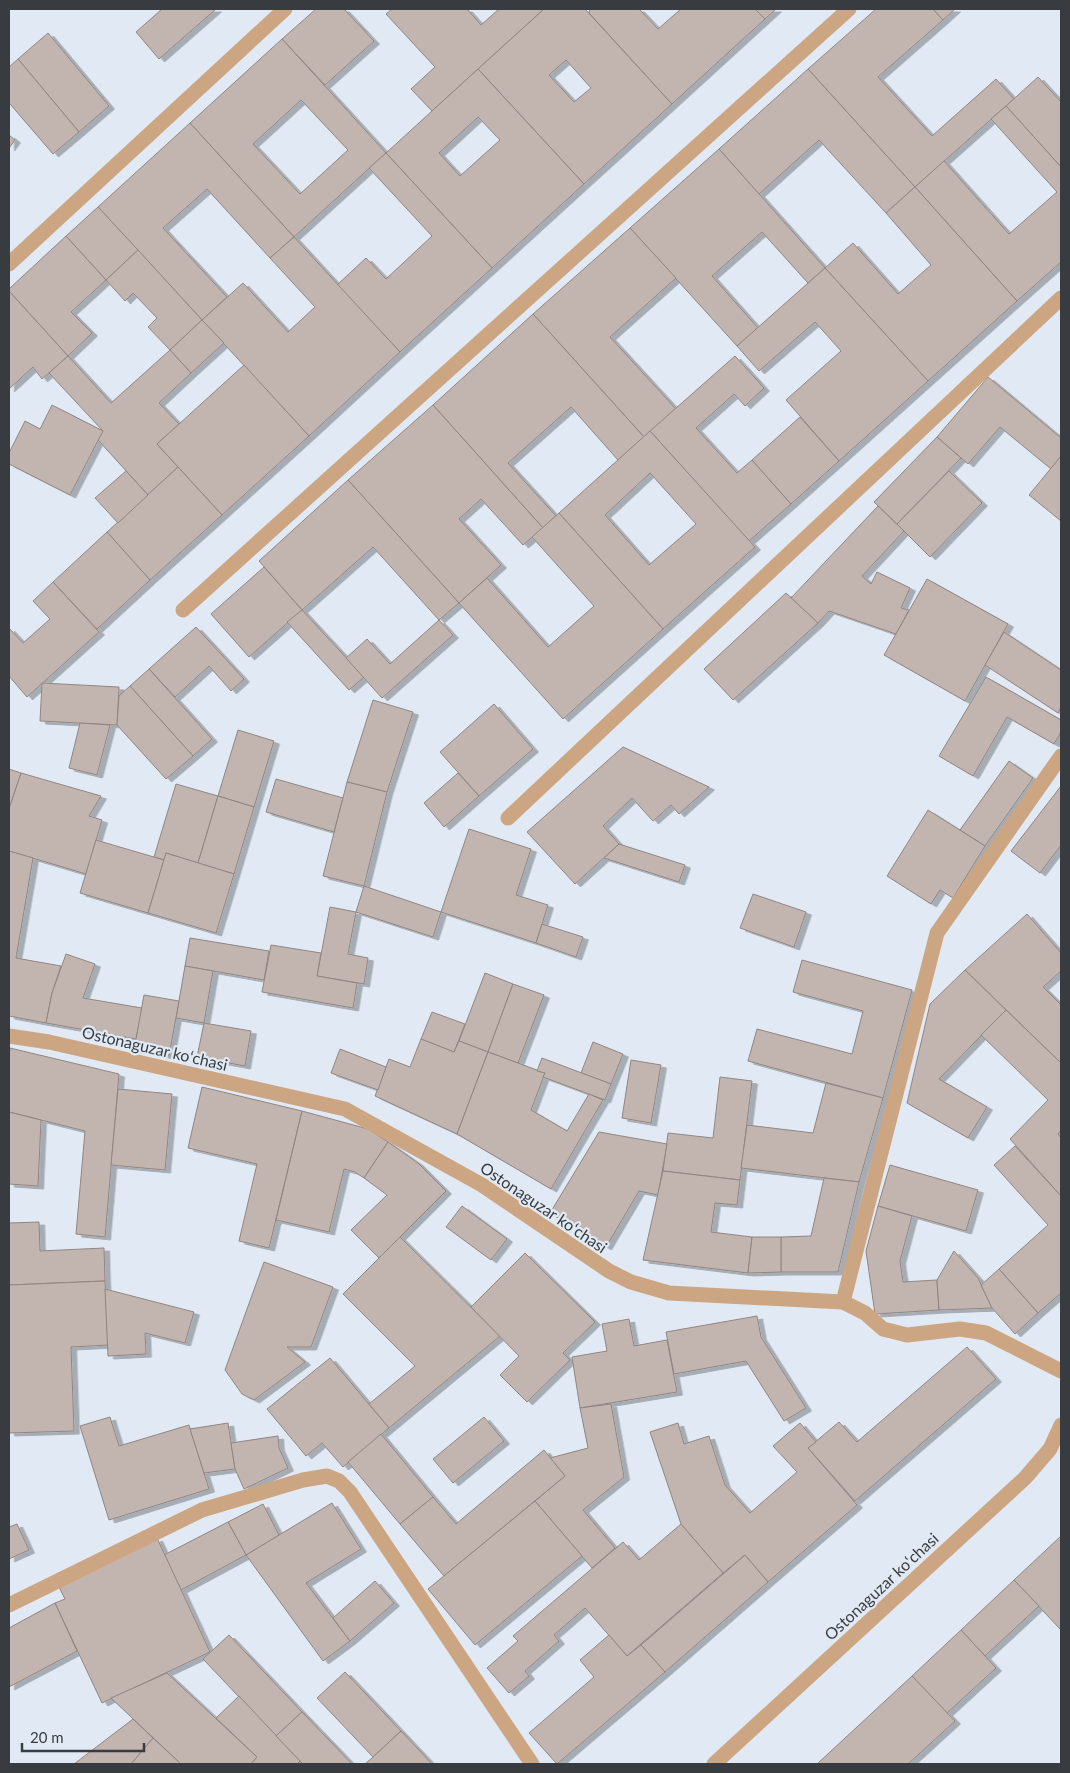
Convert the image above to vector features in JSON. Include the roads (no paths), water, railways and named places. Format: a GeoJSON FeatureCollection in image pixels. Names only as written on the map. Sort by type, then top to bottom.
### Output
{"type":"FeatureCollection","features":[{"type":"Feature","properties":{"kind":"street"},"geometry":{"type":"LineString","coordinates":[[9,264],[285,9]]}},
{"type":"Feature","properties":{"kind":"street"},"geometry":{"type":"LineString","coordinates":[[183,610],[849,9]]}},
{"type":"Feature","properties":{"kind":"street"},"geometry":{"type":"LineString","coordinates":[[508,818],[1061,298]]}},
{"type":"Feature","properties":{"kind":"street"},"geometry":{"type":"LineString","coordinates":[[843,1302],[937,933],[1061,756]]}},
{"type":"Feature","properties":{"kind":"street","name":"Ostonaguzar koʻchasi"},"geometry":{"type":"LineString","coordinates":[[9,1036],[48,1042],[344,1108],[482,1185],[609,1271],[631,1282],[669,1293],[843,1302],[865,1313],[882,1329],[907,1335],[960,1329],[986,1333],[1061,1371]]}},
{"type":"Feature","properties":{"kind":"street","name":"Ostonaguzar koʻchasi"},"geometry":{"type":"LineString","coordinates":[[714,1764],[1025,1478],[1050,1449],[1061,1425]]}},
{"type":"Feature","properties":{"kind":"street"},"geometry":{"type":"LineString","coordinates":[[9,1605],[202,1510],[303,1480],[326,1476],[339,1481],[350,1492],[532,1764]]}}]}
